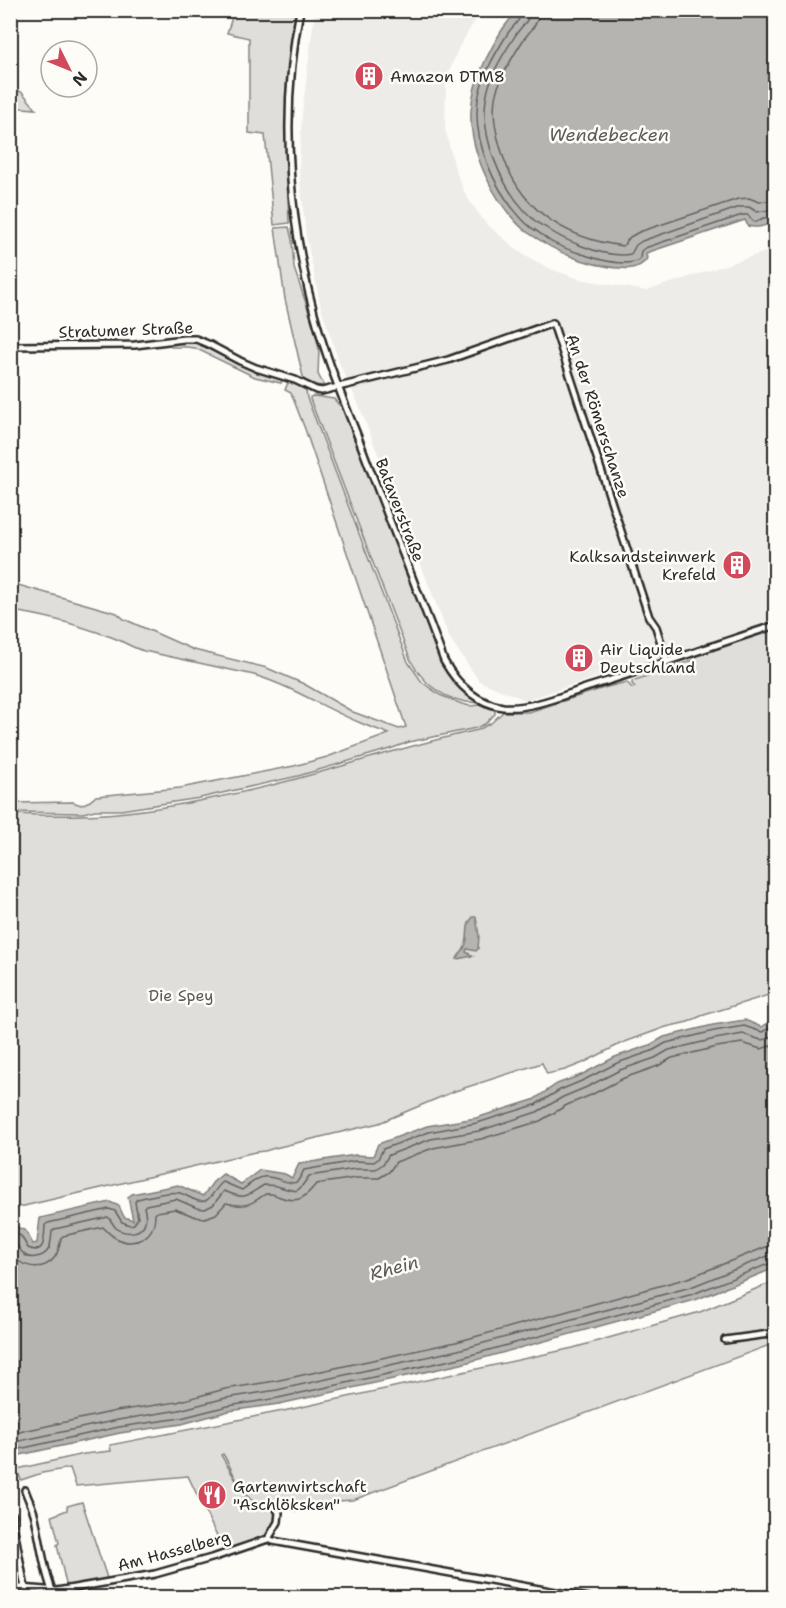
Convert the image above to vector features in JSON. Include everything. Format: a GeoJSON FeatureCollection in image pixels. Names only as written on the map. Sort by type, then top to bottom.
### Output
{"type":"FeatureCollection","features":[{"type":"Feature","properties":{"kind":"street","name":"Bataverstraße"},"geometry":{"type":"LineString","coordinates":[[300,10],[292,62],[289,123],[293,202],[298,242],[307,283],[320,334],[339,387],[444,661],[454,677],[477,698],[504,707],[524,707],[776,625]]}},
{"type":"Feature","properties":{"kind":"street","name":"An der Römerschanze"},"geometry":{"type":"LineString","coordinates":[[339,387],[448,360],[553,323],[649,617],[656,627],[667,662]]}},
{"type":"Feature","properties":{"kind":"street","name":"Stratumer Straße"},"geometry":{"type":"LineString","coordinates":[[10,346],[135,345],[196,339],[240,361],[295,380],[316,390],[339,387]]}},
{"type":"Feature","properties":{"kind":"street"},"geometry":{"type":"LineString","coordinates":[[725,1340],[776,1332]]}},
{"type":"Feature","properties":{"kind":"street"},"geometry":{"type":"LineString","coordinates":[[25,1490],[34,1515],[44,1564],[54,1594]]}},
{"type":"Feature","properties":{"kind":"street"},"geometry":{"type":"LineString","coordinates":[[276,1508],[279,1513],[278,1522],[268,1539],[273,1541],[589,1598]]}},
{"type":"Feature","properties":{"kind":"street"},"geometry":{"type":"LineString","coordinates":[[13,1515],[25,1588]]}},
{"type":"Feature","properties":{"kind":"street","name":"Am Hasselberg"},"geometry":{"type":"LineString","coordinates":[[10,1587],[54,1594],[155,1574],[268,1539]]}},
{"type":"Feature","properties":{"kind":"shaded area"},"geometry":{"type":"Polygon","coordinates":[[[315,10],[483,11],[459,47],[446,79],[445,128],[456,172],[466,196],[486,224],[524,255],[553,270],[580,279],[646,291],[775,249],[775,622],[670,657],[655,659],[525,700],[479,681],[449,637],[358,403],[340,365],[321,307],[306,236],[299,170],[302,114],[315,10]]]}},
{"type":"Feature","properties":{"kind":"green space"},"geometry":{"type":"Polygon","coordinates":[[[234,11],[297,11],[289,60],[285,127],[289,223],[274,225],[265,135],[249,133],[249,38],[227,33],[234,11]]]}},
{"type":"Feature","properties":{"kind":"green space"},"geometry":{"type":"Polygon","coordinates":[[[14,88],[23,93],[36,109],[11,107],[11,94],[14,88]]]}},
{"type":"Feature","properties":{"kind":"green space"},"geometry":{"type":"Polygon","coordinates":[[[289,227],[294,268],[314,327],[319,349],[318,374],[324,386],[304,381],[285,299],[275,228],[289,227]]]}},
{"type":"Feature","properties":{"kind":"green space"},"geometry":{"type":"Polygon","coordinates":[[[192,341],[283,378],[281,383],[255,377],[195,348],[171,347],[172,342],[192,341]]]}},
{"type":"Feature","properties":{"kind":"green space"},"geometry":{"type":"Polygon","coordinates":[[[289,380],[306,390],[307,398],[408,662],[422,682],[440,695],[462,704],[480,705],[495,710],[495,714],[485,724],[476,728],[409,742],[298,776],[200,798],[121,810],[95,810],[83,813],[11,812],[11,803],[73,802],[81,805],[96,796],[180,788],[294,766],[327,757],[389,734],[254,675],[144,651],[76,625],[11,611],[11,583],[117,613],[124,619],[194,650],[267,668],[304,684],[353,712],[399,729],[406,727],[305,429],[291,393],[285,390],[289,380]]]}},
{"type":"Feature","properties":{"kind":"green space"},"geometry":{"type":"Polygon","coordinates":[[[314,396],[334,399],[341,405],[441,659],[458,684],[482,703],[453,699],[438,691],[419,674],[410,659],[310,399],[314,396]]]}},
{"type":"Feature","properties":{"kind":"green space","name":"Die Spey"},"geometry":{"type":"Polygon","coordinates":[[[775,628],[775,993],[622,1043],[565,1070],[547,1074],[542,1063],[455,1091],[379,1123],[11,1209],[11,814],[117,813],[169,806],[252,790],[478,730],[491,723],[503,712],[529,712],[627,682],[632,688],[635,687],[632,681],[691,661],[714,648],[775,628]]]}},
{"type":"Feature","properties":{"kind":"green space"},"geometry":{"type":"Polygon","coordinates":[[[775,1281],[775,1343],[353,1500],[338,1501],[295,1511],[284,1498],[274,1506],[263,1506],[248,1497],[223,1454],[221,1455],[248,1501],[257,1507],[275,1509],[274,1526],[265,1537],[224,1551],[188,1476],[76,1486],[70,1468],[42,1473],[21,1480],[17,1469],[84,1454],[111,1451],[110,1445],[288,1410],[573,1348],[700,1312],[775,1281]]]}},
{"type":"Feature","properties":{"kind":"green space"},"geometry":{"type":"Polygon","coordinates":[[[82,1502],[108,1581],[67,1588],[52,1516],[67,1510],[67,1506],[82,1502]]]}},
{"type":"Feature","properties":{"kind":"water","name":"Wendebecken"},"geometry":{"type":"Polygon","coordinates":[[[520,10],[775,11],[775,222],[755,227],[748,226],[745,220],[646,253],[647,259],[643,263],[625,269],[572,257],[523,229],[512,218],[493,191],[479,159],[471,127],[473,97],[480,71],[496,39],[520,10]]]}},
{"type":"Feature","properties":{"kind":"water"},"geometry":{"type":"Polygon","coordinates":[[[473,917],[476,917],[479,936],[478,949],[476,951],[467,949],[466,952],[473,956],[457,959],[465,946],[469,924],[473,917]]]}},
{"type":"Feature","properties":{"kind":"water","name":"Rhein"},"geometry":{"type":"Polygon","coordinates":[[[775,1018],[775,1268],[695,1300],[461,1364],[279,1404],[229,1411],[182,1424],[120,1433],[11,1457],[11,1225],[26,1231],[33,1244],[37,1243],[40,1218],[110,1202],[119,1206],[124,1217],[133,1220],[128,1197],[132,1194],[178,1185],[203,1196],[213,1182],[223,1174],[241,1184],[260,1170],[285,1174],[292,1178],[299,1164],[355,1155],[373,1156],[378,1144],[427,1126],[476,1118],[533,1100],[557,1084],[664,1037],[745,1020],[761,1027],[775,1018]]]}},
{"type":"Feature","properties":{"kind":"place","name":"Amazon DTM8"},"geometry":{"type":"Point","coordinates":[369,76]}},
{"type":"Feature","properties":{"kind":"place","name":"Kalksandsteinwerk Krefeld"},"geometry":{"type":"Point","coordinates":[737,565]}},
{"type":"Feature","properties":{"kind":"place","name":"Air Liquide Deutschland"},"geometry":{"type":"Point","coordinates":[579,658]}},
{"type":"Feature","properties":{"kind":"place","name":"Gartenwirtschaft \"Aschlöksken\""},"geometry":{"type":"Point","coordinates":[212,1495]}}]}
